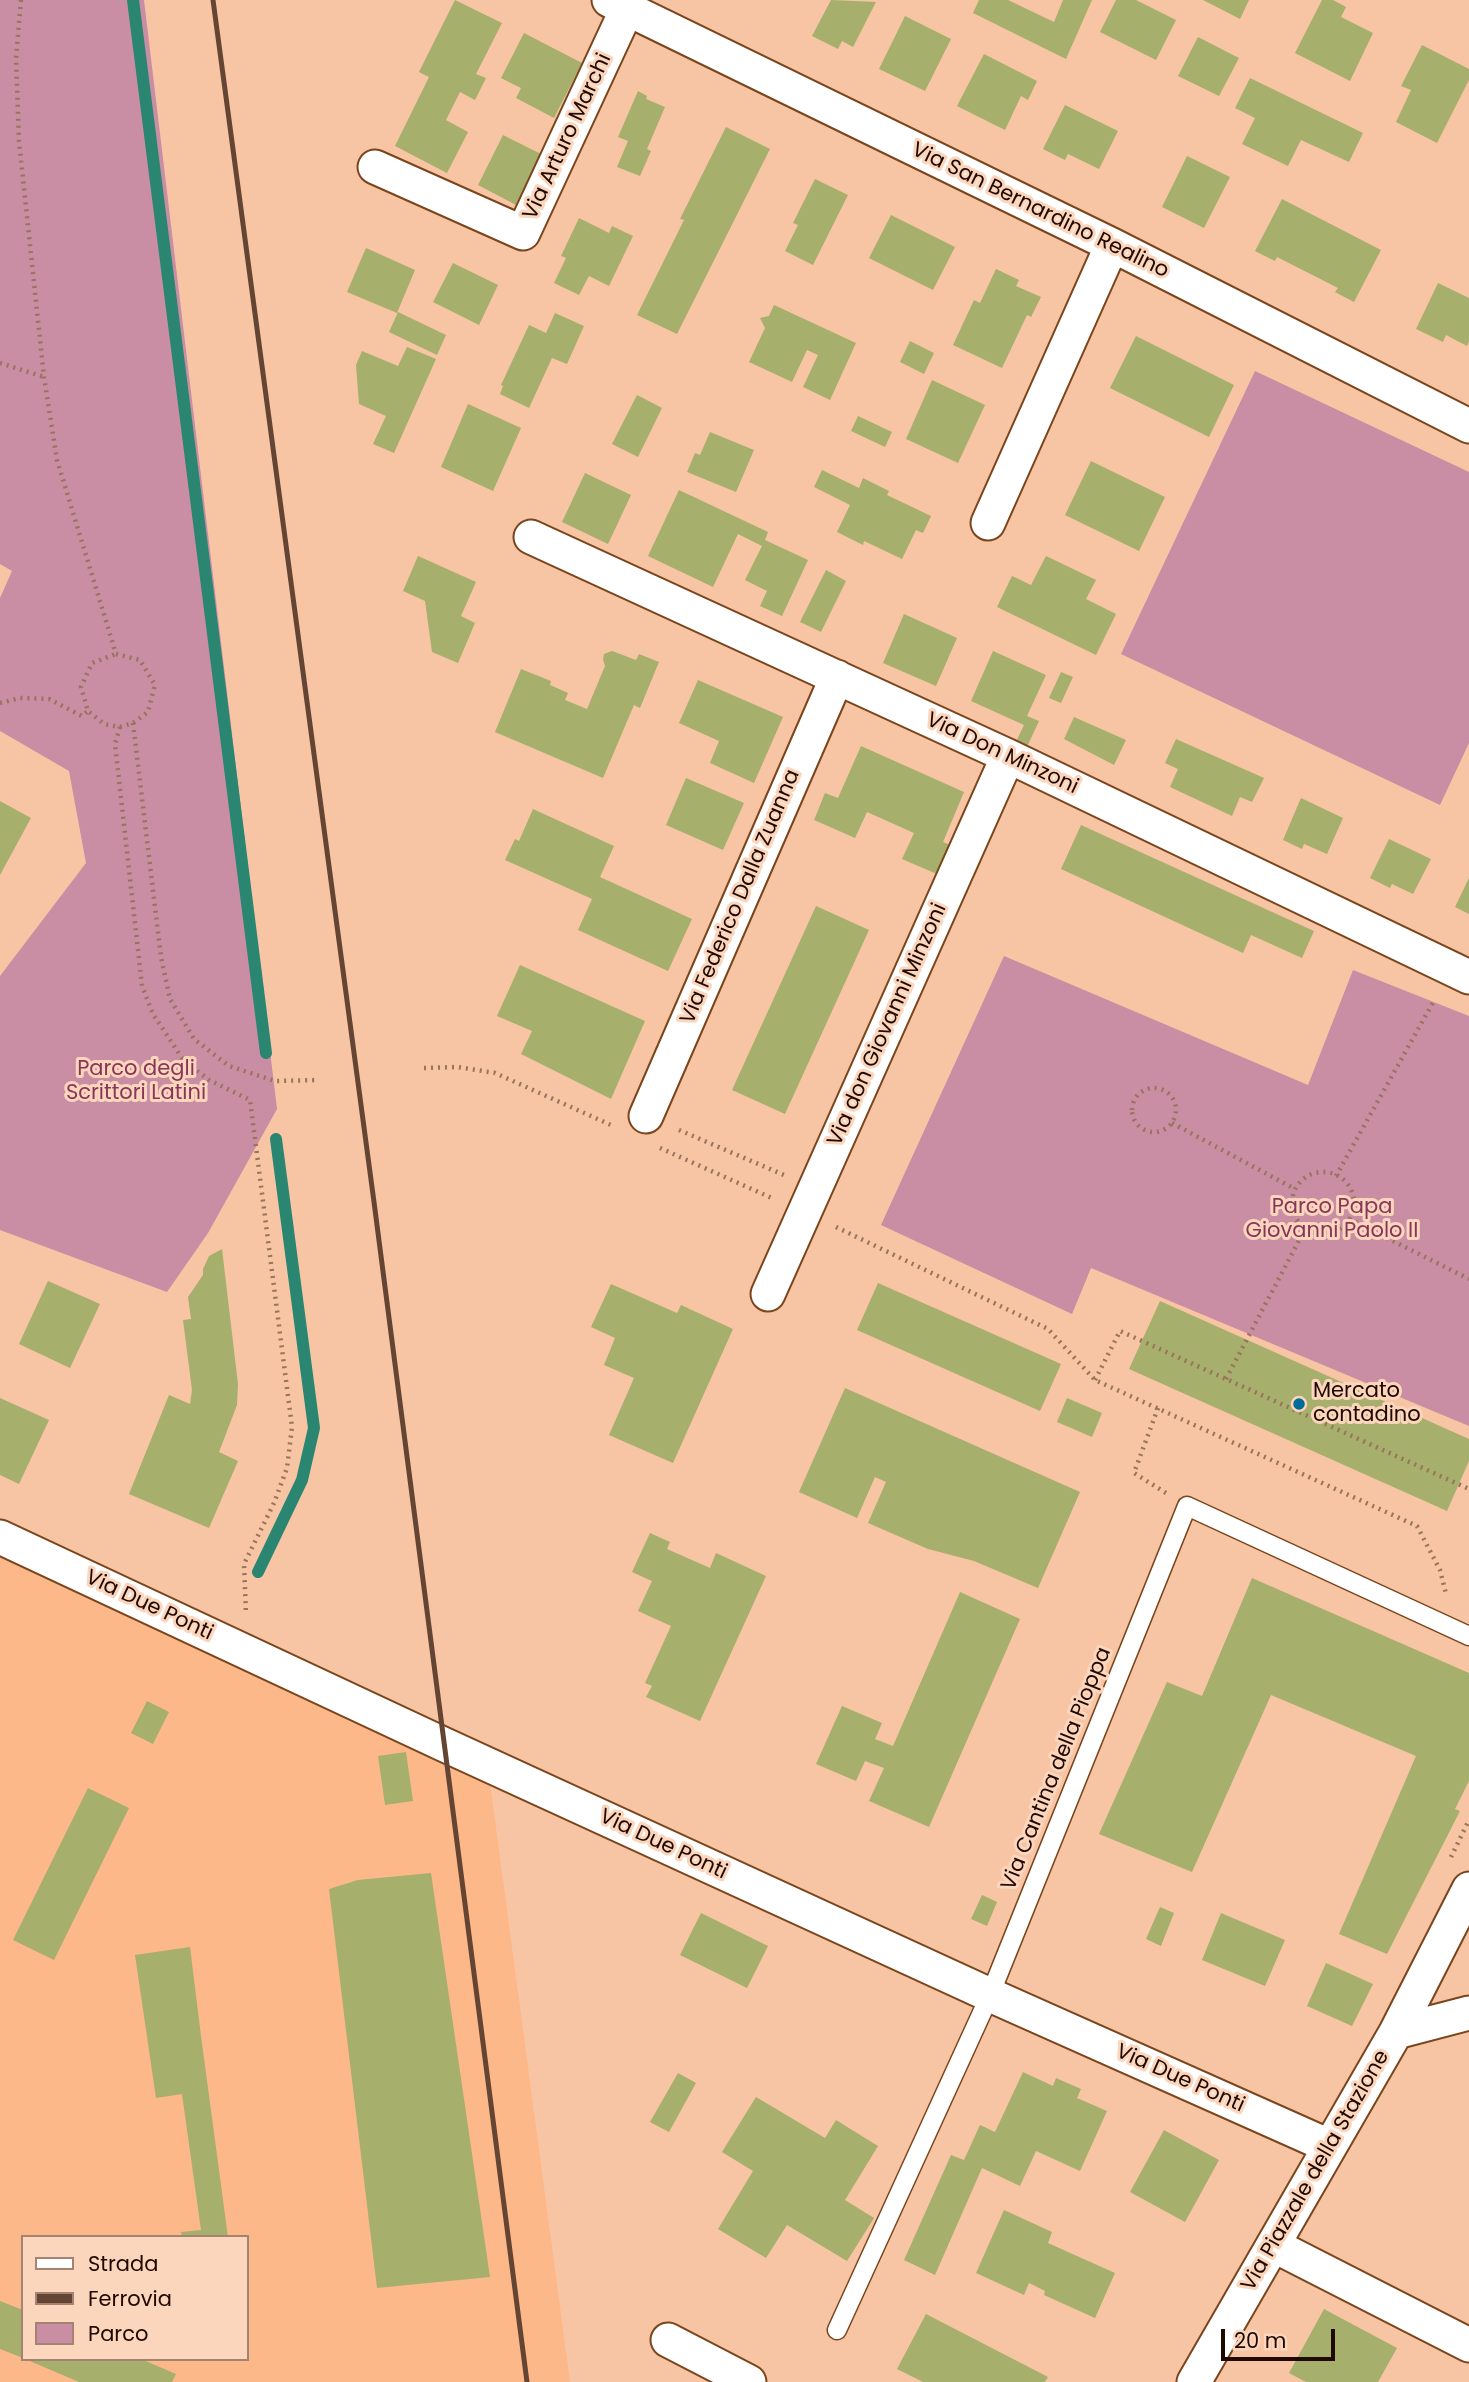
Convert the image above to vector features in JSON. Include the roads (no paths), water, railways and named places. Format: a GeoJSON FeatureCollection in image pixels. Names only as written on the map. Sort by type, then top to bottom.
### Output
{"type":"FeatureCollection","features":[{"type":"Feature","properties":{"kind":"street","name":"Via Arturo Marchi"},"geometry":{"type":"LineString","coordinates":[[374,167],[523,233],[618,5]]}},
{"type":"Feature","properties":{"kind":"street","name":"Via San Bernardino Realino"},"geometry":{"type":"LineString","coordinates":[[618,5],[1112,245],[1469,426]]}},
{"type":"Feature","properties":{"kind":"street"},"geometry":{"type":"LineString","coordinates":[[988,523],[1112,245]]}},
{"type":"Feature","properties":{"kind":"street","name":"Via Don Minzoni"},"geometry":{"type":"LineString","coordinates":[[531,537],[1008,756],[1460,973]]}},
{"type":"Feature","properties":{"kind":"street","name":"Via Federico Dalla Zuanna"},"geometry":{"type":"LineString","coordinates":[[646,1116],[837,677]]}},
{"type":"Feature","properties":{"kind":"street","name":"Via don Giovanni Minzoni"},"geometry":{"type":"LineString","coordinates":[[768,1294],[1008,756]]}},
{"type":"Feature","properties":{"kind":"street","name":"Via Due Ponti"},"geometry":{"type":"LineString","coordinates":[[0,1537],[990,1995],[1329,2146]]}},
{"type":"Feature","properties":{"kind":"street","name":"Via Piazzale della Stazione"},"geometry":{"type":"LineString","coordinates":[[1194,2382],[1396,2032],[1469,1889]]}},
{"type":"Feature","properties":{"kind":"street"},"geometry":{"type":"LineString","coordinates":[[1396,2032],[1469,2013]]}},
{"type":"Feature","properties":{"kind":"street"},"geometry":{"type":"LineString","coordinates":[[1273,2245],[1469,2345]]}},
{"type":"Feature","properties":{"kind":"street"},"geometry":{"type":"LineString","coordinates":[[668,2340],[749,2382]]}},
{"type":"Feature","properties":{"kind":"lane","name":"Via Cantina della Pioppa"},"geometry":{"type":"LineString","coordinates":[[837,2330],[990,1995],[1187,1506],[1469,1636]]}},
{"type":"Feature","properties":{"kind":"waterway"},"geometry":{"type":"LineString","coordinates":[[133,0],[266,1053]]}},
{"type":"Feature","properties":{"kind":"waterway"},"geometry":{"type":"LineString","coordinates":[[258,1572],[302,1480],[314,1428],[276,1139]]}},
{"type":"Feature","properties":{"kind":"railway"},"geometry":{"type":"LineString","coordinates":[[213,0],[374,1202],[527,2382]]}},
{"type":"Feature","properties":{"kind":"place","name":"Mercato contadino"},"geometry":{"type":"Point","coordinates":[1299,1404]}},
{"type":"Feature","properties":{"kind":"park label","name":"Parco degli Scrittori Latini"},"geometry":{"type":"Point","coordinates":[136,1082]}},
{"type":"Feature","properties":{"kind":"park label","name":"Parco Papa Giovanni Paolo II"},"geometry":{"type":"Point","coordinates":[1332,1220]}}]}
